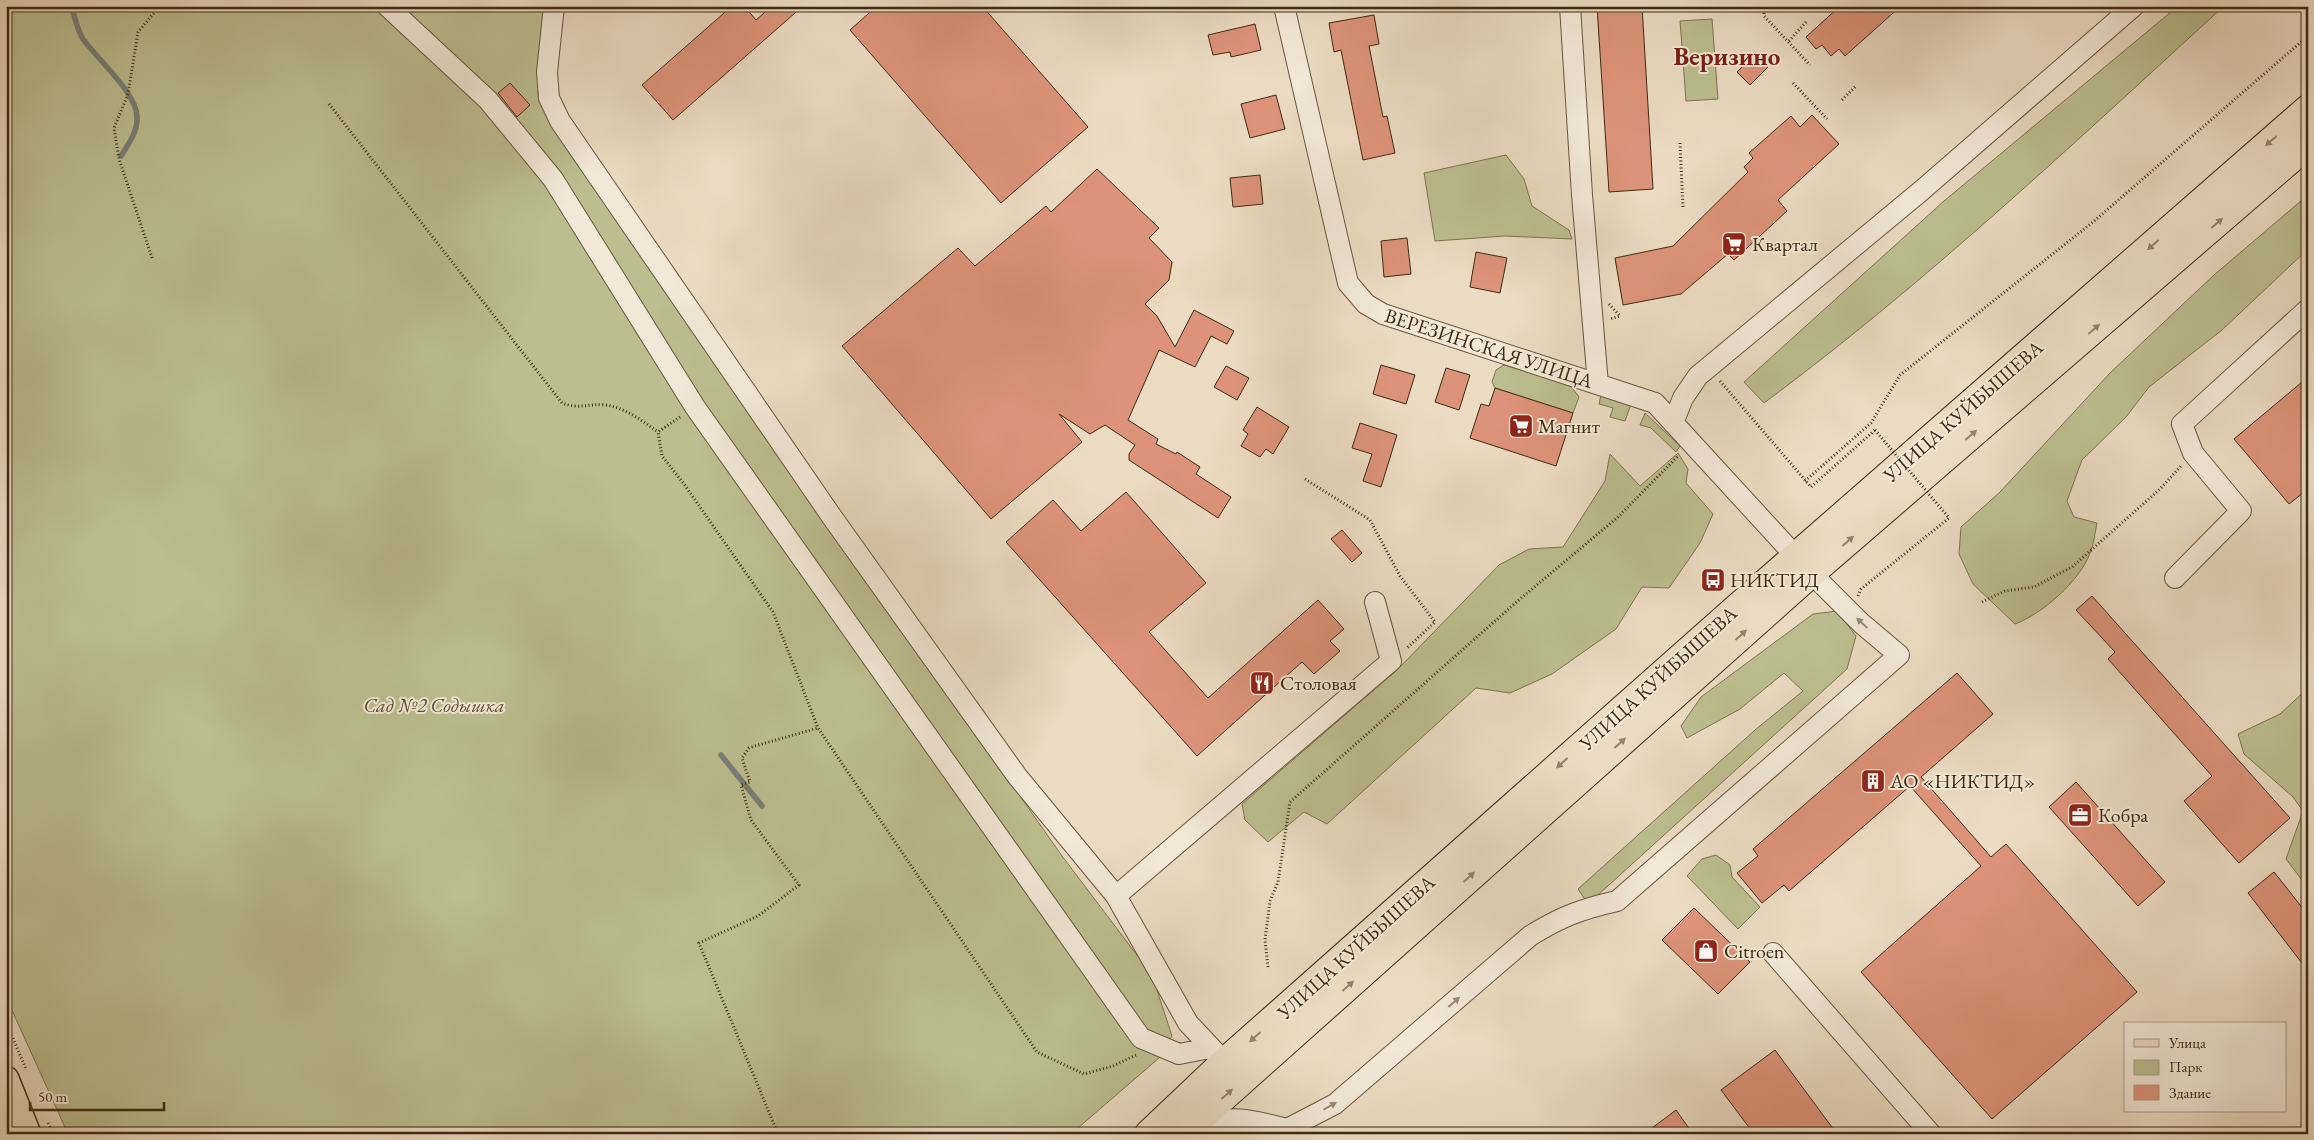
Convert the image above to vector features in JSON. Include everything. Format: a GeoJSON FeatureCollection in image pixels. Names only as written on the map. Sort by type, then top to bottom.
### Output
{"type":"FeatureCollection","features":[{"type":"Feature","properties":{"kind":"highway","name":"УЛИЦА КУЙБЫШЕВА"},"geometry":{"type":"LineString","coordinates":[[1186,1130],[1803,565],[2308,109]]}},
{"type":"Feature","properties":{"kind":"highway","name":"УЛИЦА КУЙБЫШЕВА"},"geometry":{"type":"LineString","coordinates":[[1150,1134],[1218,1055],[2308,144]]}},
{"type":"Feature","properties":{"kind":"main road"},"geometry":{"type":"LineString","coordinates":[[6,1079],[28,1134]]}},
{"type":"Feature","properties":{"kind":"street"},"geometry":{"type":"LineString","coordinates":[[386,6],[488,100],[553,179],[696,407],[1142,1038],[1179,1054],[1218,1055]]}},
{"type":"Feature","properties":{"kind":"street"},"geometry":{"type":"LineString","coordinates":[[554,6],[548,72],[549,98],[560,121],[832,518],[1017,776],[1116,896],[1188,1023],[1218,1055]]}},
{"type":"Feature","properties":{"kind":"street","name":"ВЕРЕЗИНСКАЯ УЛИЦА"},"geometry":{"type":"LineString","coordinates":[[1186,1130],[1222,1118],[1250,1119],[1287,1129],[1335,1104],[1530,936],[1578,910],[1617,901],[1898,655],[1861,623],[1803,565],[1655,403],[1383,314],[1366,304],[1348,283],[1284,6]]}},
{"type":"Feature","properties":{"kind":"street"},"geometry":{"type":"LineString","coordinates":[[1570,6],[1582,195],[1598,384]]}},
{"type":"Feature","properties":{"kind":"street"},"geometry":{"type":"LineString","coordinates":[[1673,423],[1683,398],[1698,376],[1921,191],[2134,6]]}},
{"type":"Feature","properties":{"kind":"street"},"geometry":{"type":"LineString","coordinates":[[2175,578],[2240,511],[2193,453],[2182,424],[2308,309]]}},
{"type":"Feature","properties":{"kind":"street"},"geometry":{"type":"LineString","coordinates":[[1116,896],[1391,661],[1375,602]]}},
{"type":"Feature","properties":{"kind":"street"},"geometry":{"type":"LineString","coordinates":[[1773,953],[1931,1134]]}},
{"type":"Feature","properties":{"kind":"path"},"geometry":{"type":"LineString","coordinates":[[152,258],[119,159],[114,128],[128,94],[138,32],[160,6]]}},
{"type":"Feature","properties":{"kind":"path"},"geometry":{"type":"LineString","coordinates":[[1764,6],[1764,16],[1810,65]]}},
{"type":"Feature","properties":{"kind":"path"},"geometry":{"type":"LineString","coordinates":[[1789,41],[1806,22]]}},
{"type":"Feature","properties":{"kind":"path"},"geometry":{"type":"LineString","coordinates":[[1805,481],[1871,423],[1900,375],[2093,222],[2308,36]]}},
{"type":"Feature","properties":{"kind":"path"},"geometry":{"type":"LineString","coordinates":[[1793,83],[1827,119]]}},
{"type":"Feature","properties":{"kind":"path"},"geometry":{"type":"LineString","coordinates":[[1842,100],[1856,86]]}},
{"type":"Feature","properties":{"kind":"path"},"geometry":{"type":"LineString","coordinates":[[329,104],[562,403],[574,407],[606,405],[631,414],[658,432],[662,456],[684,484],[773,612],[818,728],[1037,1052],[1084,1074],[1112,1066],[1157,1045]]}},
{"type":"Feature","properties":{"kind":"path"},"geometry":{"type":"LineString","coordinates":[[1680,143],[1682,208]]}},
{"type":"Feature","properties":{"kind":"path"},"geometry":{"type":"LineString","coordinates":[[1608,319],[1620,316]]}},
{"type":"Feature","properties":{"kind":"path"},"geometry":{"type":"LineString","coordinates":[[1708,368],[1811,487],[1875,430],[1949,518],[1861,589],[1857,599],[1863,611],[1861,623]]}},
{"type":"Feature","properties":{"kind":"path"},"geometry":{"type":"LineString","coordinates":[[658,432],[696,407]]}},
{"type":"Feature","properties":{"kind":"path"},"geometry":{"type":"LineString","coordinates":[[1268,966],[1265,940],[1270,901],[1278,882],[1290,802],[1512,606],[1618,517],[1691,442]]}},
{"type":"Feature","properties":{"kind":"path"},"geometry":{"type":"LineString","coordinates":[[1982,602],[2005,591],[2034,587],[2072,567],[2160,489],[2193,453]]}},
{"type":"Feature","properties":{"kind":"path"},"geometry":{"type":"LineString","coordinates":[[1304,479],[1370,520],[1400,576],[1435,622],[1391,661]]}},
{"type":"Feature","properties":{"kind":"path"},"geometry":{"type":"LineString","coordinates":[[778,1134],[699,943],[758,916],[799,885],[751,820],[741,785],[750,782],[742,758],[749,748],[818,728]]}},
{"type":"Feature","properties":{"kind":"green space","name":"Сад №2 Содышка"},"geometry":{"type":"Polygon","coordinates":[[[6,6],[546,6],[538,94],[570,149],[725,375],[1062,856],[1152,975],[1172,1036],[1159,1058],[1071,1134],[68,1134],[6,997],[6,6]]]}},
{"type":"Feature","properties":{"kind":"green space"},"geometry":{"type":"Polygon","coordinates":[[[2178,6],[2224,6],[2056,160],[1942,260],[1824,357],[1764,403],[1744,382],[1944,201],[2178,6]]]}},
{"type":"Feature","properties":{"kind":"green space"},"geometry":{"type":"Polygon","coordinates":[[[1712,19],[1718,99],[1686,101],[1680,21],[1712,19]]]}},
{"type":"Feature","properties":{"kind":"green space"},"geometry":{"type":"Polygon","coordinates":[[[1506,155],[1524,179],[1532,206],[1569,230],[1572,239],[1505,236],[1435,241],[1424,173],[1506,155]]]}},
{"type":"Feature","properties":{"kind":"green space"},"geometry":{"type":"Polygon","coordinates":[[[2308,195],[2308,249],[2222,330],[2149,387],[2126,417],[2082,460],[2067,501],[2074,517],[2097,523],[2090,553],[2078,574],[2059,595],[2037,613],[2015,624],[1973,584],[1959,554],[1961,527],[2000,492],[2110,373],[2214,275],[2308,195]]]}},
{"type":"Feature","properties":{"kind":"green space"},"geometry":{"type":"Polygon","coordinates":[[[1504,365],[1570,385],[1579,397],[1573,413],[1495,388],[1492,382],[1496,370],[1504,365]]]}},
{"type":"Feature","properties":{"kind":"green space"},"geometry":{"type":"Polygon","coordinates":[[[1601,395],[1631,404],[1625,421],[1610,417],[1613,408],[1599,404],[1601,395]]]}},
{"type":"Feature","properties":{"kind":"green space"},"geometry":{"type":"Polygon","coordinates":[[[1645,413],[1680,446],[1676,452],[1651,428],[1640,425],[1645,413]]]}},
{"type":"Feature","properties":{"kind":"green space"},"geometry":{"type":"Polygon","coordinates":[[[1678,453],[1688,469],[1686,483],[1713,514],[1700,543],[1669,588],[1642,587],[1616,629],[1552,674],[1510,693],[1476,688],[1327,824],[1304,812],[1268,842],[1245,820],[1242,804],[1397,670],[1499,565],[1529,549],[1563,547],[1605,481],[1610,454],[1640,486],[1678,453]]]}},
{"type":"Feature","properties":{"kind":"green space"},"geometry":{"type":"Polygon","coordinates":[[[1837,611],[1856,636],[1847,669],[1588,904],[1578,889],[1755,730],[1803,691],[1784,673],[1740,709],[1687,738],[1681,726],[1701,697],[1813,614],[1837,611]]]}},
{"type":"Feature","properties":{"kind":"green space"},"geometry":{"type":"Polygon","coordinates":[[[2308,688],[2308,888],[2286,859],[2303,811],[2293,797],[2244,754],[2238,734],[2280,714],[2308,688]]]}},
{"type":"Feature","properties":{"kind":"green space"},"geometry":{"type":"Polygon","coordinates":[[[1716,855],[1730,865],[1732,877],[1760,907],[1738,929],[1687,876],[1702,859],[1716,855]]]}},
{"type":"Feature","properties":{"kind":"building"},"geometry":{"type":"Polygon","coordinates":[[[732,6],[744,6],[756,20],[772,6],[803,6],[673,120],[642,85],[732,6]]]}},
{"type":"Feature","properties":{"kind":"building"},"geometry":{"type":"Polygon","coordinates":[[[877,6],[982,6],[1088,127],[1001,203],[850,30],[877,6]]]}},
{"type":"Feature","properties":{"kind":"building"},"geometry":{"type":"Polygon","coordinates":[[[1597,6],[1642,6],[1653,189],[1609,192],[1597,6]]]}},
{"type":"Feature","properties":{"kind":"building"},"geometry":{"type":"Polygon","coordinates":[[[1840,6],[1901,6],[1845,56],[1839,49],[1831,56],[1822,45],[1816,49],[1806,37],[1840,6]]]}},
{"type":"Feature","properties":{"kind":"building"},"geometry":{"type":"Polygon","coordinates":[[[1374,15],[1379,44],[1369,46],[1383,117],[1387,116],[1395,153],[1363,160],[1341,50],[1334,52],[1329,23],[1374,15]]]}},
{"type":"Feature","properties":{"kind":"building"},"geometry":{"type":"Polygon","coordinates":[[[1255,24],[1261,50],[1231,57],[1230,52],[1213,55],[1208,35],[1255,24]]]}},
{"type":"Feature","properties":{"kind":"building"},"geometry":{"type":"Polygon","coordinates":[[[1755,54],[1768,67],[1750,85],[1737,72],[1755,54]]]}},
{"type":"Feature","properties":{"kind":"building"},"geometry":{"type":"Polygon","coordinates":[[[510,83],[530,105],[517,117],[498,93],[510,83]]]}},
{"type":"Feature","properties":{"kind":"building"},"geometry":{"type":"Polygon","coordinates":[[[1276,95],[1285,129],[1250,138],[1241,104],[1276,95]]]}},
{"type":"Feature","properties":{"kind":"building"},"geometry":{"type":"Polygon","coordinates":[[[1812,115],[1839,144],[1778,200],[1787,211],[1734,260],[1728,254],[1681,294],[1623,305],[1615,258],[1673,246],[1748,172],[1744,167],[1753,158],[1749,153],[1791,116],[1800,127],[1812,115]]]}},
{"type":"Feature","properties":{"kind":"building"},"geometry":{"type":"Polygon","coordinates":[[[1097,169],[1159,228],[1149,238],[1172,262],[1169,280],[1145,304],[1157,316],[1175,347],[1194,310],[1234,331],[1227,344],[1211,336],[1195,367],[1159,350],[1128,420],[1158,439],[1156,444],[1176,454],[1177,452],[1200,467],[1196,474],[1231,497],[1218,518],[1129,460],[1129,454],[1135,445],[1105,425],[1090,434],[1059,414],[1082,442],[991,519],[842,346],[958,248],[975,266],[1046,206],[1051,212],[1097,169]]]}},
{"type":"Feature","properties":{"kind":"building"},"geometry":{"type":"Polygon","coordinates":[[[1260,175],[1263,204],[1233,207],[1230,178],[1260,175]]]}},
{"type":"Feature","properties":{"kind":"building"},"geometry":{"type":"Polygon","coordinates":[[[1407,238],[1411,274],[1384,277],[1381,241],[1407,238]]]}},
{"type":"Feature","properties":{"kind":"building"},"geometry":{"type":"Polygon","coordinates":[[[1476,252],[1507,258],[1500,293],[1470,287],[1476,252]]]}},
{"type":"Feature","properties":{"kind":"building"},"geometry":{"type":"Polygon","coordinates":[[[1381,365],[1415,375],[1406,404],[1373,394],[1381,365]]]}},
{"type":"Feature","properties":{"kind":"building"},"geometry":{"type":"Polygon","coordinates":[[[1226,366],[1249,378],[1237,400],[1214,387],[1226,366]]]}},
{"type":"Feature","properties":{"kind":"building"},"geometry":{"type":"Polygon","coordinates":[[[1446,368],[1470,375],[1459,410],[1435,402],[1446,368]]]}},
{"type":"Feature","properties":{"kind":"building"},"geometry":{"type":"Polygon","coordinates":[[[2308,377],[2308,489],[2289,504],[2234,439],[2308,377]]]}},
{"type":"Feature","properties":{"kind":"building","name":"Магнит"},"geometry":{"type":"Polygon","coordinates":[[[1495,388],[1573,413],[1556,466],[1470,438],[1481,404],[1489,406],[1495,388]]]}},
{"type":"Feature","properties":{"kind":"building"},"geometry":{"type":"Polygon","coordinates":[[[1257,407],[1289,427],[1273,454],[1266,449],[1260,457],[1241,446],[1248,434],[1243,430],[1257,407]]]}},
{"type":"Feature","properties":{"kind":"building"},"geometry":{"type":"Polygon","coordinates":[[[1360,423],[1397,435],[1381,487],[1363,481],[1372,454],[1352,448],[1360,423]]]}},
{"type":"Feature","properties":{"kind":"building"},"geometry":{"type":"Polygon","coordinates":[[[1126,492],[1206,583],[1149,632],[1208,698],[1318,600],[1344,629],[1330,641],[1340,651],[1314,674],[1302,662],[1197,756],[1006,542],[1053,500],[1081,531],[1126,492]]]}},
{"type":"Feature","properties":{"kind":"building"},"geometry":{"type":"Polygon","coordinates":[[[1342,530],[1362,553],[1352,562],[1331,539],[1342,530]]]}},
{"type":"Feature","properties":{"kind":"building"},"geometry":{"type":"Polygon","coordinates":[[[2092,596],[2290,818],[2239,863],[2184,801],[2212,776],[2108,659],[2115,652],[2076,610],[2092,596]]]}},
{"type":"Feature","properties":{"kind":"building"},"geometry":{"type":"Polygon","coordinates":[[[1957,673],[1993,714],[1921,777],[1991,857],[2006,844],[2137,992],[1992,1119],[1861,972],[1981,866],[1910,786],[1789,891],[1784,885],[1762,903],[1737,873],[1758,856],[1753,849],[1957,673]]]}},
{"type":"Feature","properties":{"kind":"building"},"geometry":{"type":"Polygon","coordinates":[[[2076,782],[2165,882],[2138,906],[2049,807],[2076,782]]]}},
{"type":"Feature","properties":{"kind":"building"},"geometry":{"type":"Polygon","coordinates":[[[2274,872],[2308,915],[2308,971],[2248,893],[2274,872]]]}},
{"type":"Feature","properties":{"kind":"building","name":"Citroen"},"geometry":{"type":"Polygon","coordinates":[[[1694,908],[1750,962],[1718,994],[1662,940],[1694,908]]]}},
{"type":"Feature","properties":{"kind":"building"},"geometry":{"type":"Polygon","coordinates":[[[1775,1050],[1837,1134],[1754,1134],[1721,1090],[1775,1050]]]}},
{"type":"Feature","properties":{"kind":"building"},"geometry":{"type":"Polygon","coordinates":[[[1676,1110],[1693,1134],[1644,1134],[1676,1110]]]}},
{"type":"Feature","properties":{"kind":"waterway"},"geometry":{"type":"LineString","coordinates":[[71,6],[83,39],[124,87],[135,108],[137,117],[136,127],[132,138],[121,156]]}},
{"type":"Feature","properties":{"kind":"waterway"},"geometry":{"type":"LineString","coordinates":[[721,755],[762,806]]}},
{"type":"Feature","properties":{"kind":"place","name":"Квартал"},"geometry":{"type":"Point","coordinates":[1734,244]}},
{"type":"Feature","properties":{"kind":"place","name":"Магнит"},"geometry":{"type":"Point","coordinates":[1521,426]}},
{"type":"Feature","properties":{"kind":"place","name":"НИКТИД"},"geometry":{"type":"Point","coordinates":[1713,580]}},
{"type":"Feature","properties":{"kind":"place","name":"Столовая"},"geometry":{"type":"Point","coordinates":[1262,683]}},
{"type":"Feature","properties":{"kind":"place","name":"АО «НИКТИД»"},"geometry":{"type":"Point","coordinates":[1873,781]}},
{"type":"Feature","properties":{"kind":"place","name":"Кобра"},"geometry":{"type":"Point","coordinates":[2080,815]}},
{"type":"Feature","properties":{"kind":"place","name":"Citroen"},"geometry":{"type":"Point","coordinates":[1706,951]}},
{"type":"Feature","properties":{"kind":"district","name":"Веризино"},"geometry":{"type":"Point","coordinates":[1727,56]}}]}
